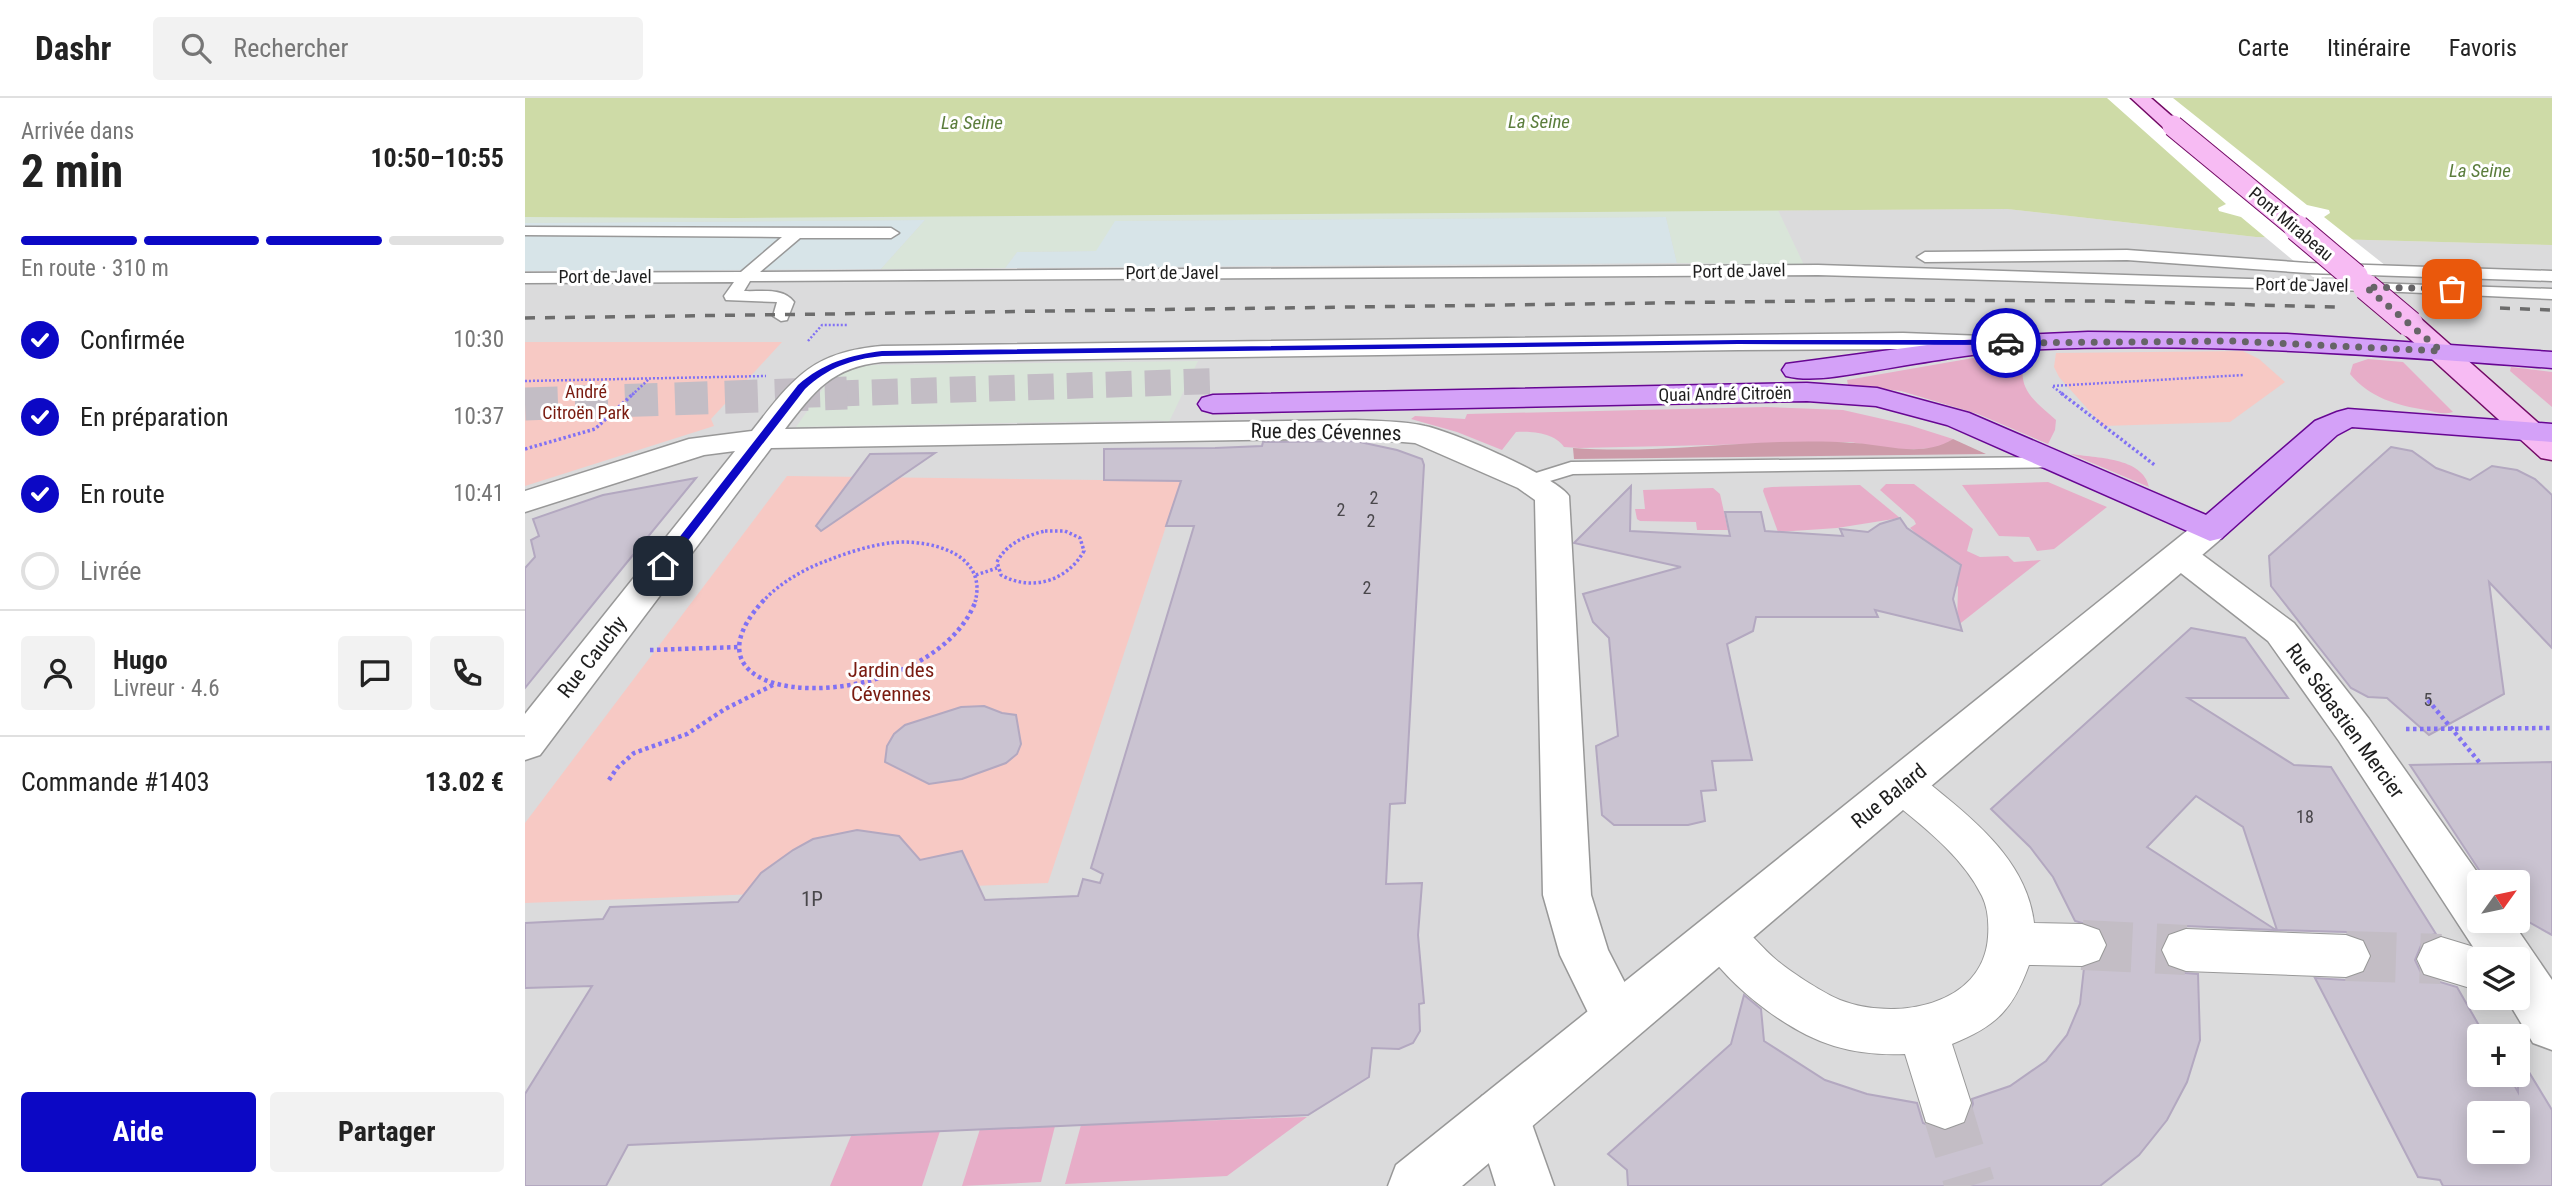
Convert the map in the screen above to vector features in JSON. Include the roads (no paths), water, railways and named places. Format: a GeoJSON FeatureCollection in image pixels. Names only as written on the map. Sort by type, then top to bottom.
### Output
{"type":"FeatureCollection","features":[{"type":"Feature","properties":{"kind":"main road","name":"Pont Mirabeau"},"geometry":{"type":"LineString","coordinates":[[2140,98],[2545,439]]}},
{"type":"Feature","properties":{"kind":"main road","name":"Quai André Citroën"},"geometry":{"type":"LineString","coordinates":[[2195,543],[2061,463],[1958,419],[1877,397],[1847,394],[1215,393],[1805,370],[1848,367],[1984,344],[2024,341],[2231,341],[2441,351],[2552,360]]}},
{"type":"Feature","properties":{"kind":"main road","name":"Rue Balard"},"geometry":{"type":"LineString","coordinates":[[2195,543],[2326,428],[2348,418],[2545,439]]}},
{"type":"Feature","properties":{"kind":"street","name":"Quai André Citroën"},"geometry":{"type":"LineString","coordinates":[[816,373],[853,357],[882,354],[1738,342],[1903,341],[1984,344]]}},
{"type":"Feature","properties":{"kind":"street","name":"Rue Cauchy"},"geometry":{"type":"LineString","coordinates":[[530,732],[600,647],[801,387],[816,373]]}},
{"type":"Feature","properties":{"kind":"street","name":"Rue des Cévennes"},"geometry":{"type":"LineString","coordinates":[[525,502],[700,446],[761,439],[1355,429],[1421,434],[1530,481],[1552,496],[1567,895],[1585,955],[1618,1020]]}},
{"type":"Feature","properties":{"kind":"street","name":"Rue Balard"},"geometry":{"type":"LineString","coordinates":[[1417,1186],[2195,543]]}},
{"type":"Feature","properties":{"kind":"street","name":"Rue Sébastien Mercier"},"geometry":{"type":"LineString","coordinates":[[2195,543],[2281,632],[2354,730],[2467,896]]}},
{"type":"Feature","properties":{"kind":"street"},"geometry":{"type":"LineString","coordinates":[[1721,935],[1765,980],[1830,1021],[1882,1033],[1923,1031],[1955,1021],[1987,999],[2005,971],[2012,943],[2010,914],[2003,890],[1971,843],[1902,785]]}},
{"type":"Feature","properties":{"kind":"street"},"geometry":{"type":"LineString","coordinates":[[2012,943],[2082,945]]}},
{"type":"Feature","properties":{"kind":"street"},"geometry":{"type":"LineString","coordinates":[[2186,950],[2346,956]]}},
{"type":"Feature","properties":{"kind":"street"},"geometry":{"type":"LineString","coordinates":[[2530,999],[2552,1025]]}},
{"type":"Feature","properties":{"kind":"street"},"geometry":{"type":"LineString","coordinates":[[1923,1031],[1945,1103]]}},
{"type":"Feature","properties":{"kind":"street"},"geometry":{"type":"LineString","coordinates":[[1502,1116],[1525,1186]]}},
{"type":"Feature","properties":{"kind":"lane"},"geometry":{"type":"LineString","coordinates":[[525,231],[891,233]]}},
{"type":"Feature","properties":{"kind":"lane"},"geometry":{"type":"LineString","coordinates":[[781,316],[786,302],[782,297],[732,296],[746,276],[796,233]]}},
{"type":"Feature","properties":{"kind":"lane","name":"Port de Javel"},"geometry":{"type":"LineString","coordinates":[[1818,270],[1850,256],[2127,255],[2308,268],[2473,271],[2552,276]]}},
{"type":"Feature","properties":{"kind":"lane","name":"Port de Javel"},"geometry":{"type":"LineString","coordinates":[[525,278],[1818,270],[2360,282],[2552,295]]}},
{"type":"Feature","properties":{"kind":"lane"},"geometry":{"type":"LineString","coordinates":[[1530,481],[1571,468],[2061,463]]}},
{"type":"Feature","properties":{"kind":"water","name":"La Seine"},"geometry":{"type":"Polygon","coordinates":[[[525,98],[2552,98],[2552,245],[2256,237],[2007,209],[735,218],[525,217],[525,98]]]}},
{"type":"Feature","properties":{"kind":"tunnel"},"geometry":{"type":"LineString","coordinates":[[794,395],[1217,381]]}},
{"type":"Feature","properties":{"kind":"tunnel"},"geometry":{"type":"LineString","coordinates":[[525,404],[847,393]]}},
{"type":"Feature","properties":{"kind":"tunnel"},"geometry":{"type":"LineString","coordinates":[[2082,945],[2186,950]]}},
{"type":"Feature","properties":{"kind":"tunnel"},"geometry":{"type":"LineString","coordinates":[[2346,956],[2441,959]]}},
{"type":"Feature","properties":{"kind":"tunnel"},"geometry":{"type":"LineString","coordinates":[[1945,1103],[1970,1186]]}},
{"type":"Feature","properties":{"kind":"railway"},"geometry":{"type":"LineString","coordinates":[[525,318],[1881,300],[2108,301],[2335,307]]}},
{"type":"Feature","properties":{"kind":"railway"},"geometry":{"type":"LineString","coordinates":[[2500,308],[2552,310]]}},
{"type":"Feature","properties":{"kind":"park label","name":"André Citroën Park"},"geometry":{"type":"Point","coordinates":[586,402]}},
{"type":"Feature","properties":{"kind":"park label","name":"Jardin des Cévennes"},"geometry":{"type":"Point","coordinates":[891,682]}}]}
